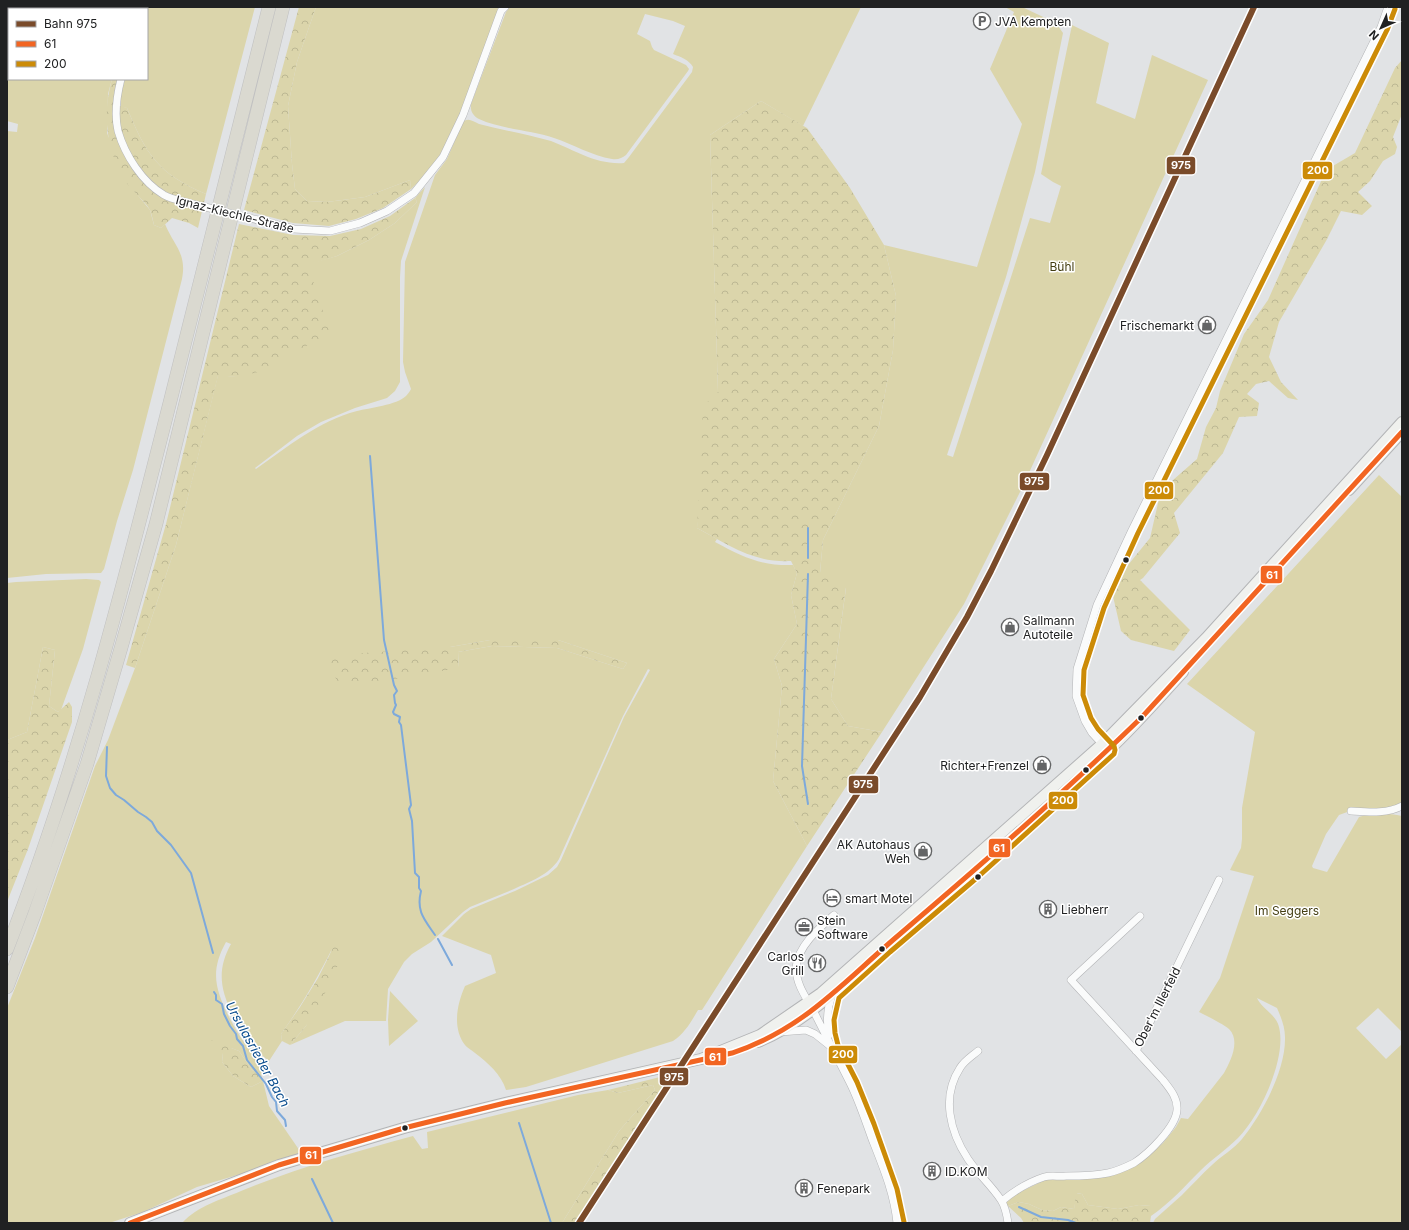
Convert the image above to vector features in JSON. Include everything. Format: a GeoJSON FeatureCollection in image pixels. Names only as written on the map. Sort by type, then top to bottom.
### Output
{"type":"FeatureCollection","features":[{"type":"Feature","properties":{"kind":"highway"},"geometry":{"type":"LineString","coordinates":[[7,949],[46,842],[73,760],[106,648],[140,520],[268,7]]}},
{"type":"Feature","properties":{"kind":"highway"},"geometry":{"type":"LineString","coordinates":[[7,987],[87,764],[121,648],[156,524],[281,13],[287,7]]}},
{"type":"Feature","properties":{"kind":"main road"},"geometry":{"type":"LineString","coordinates":[[701,1059],[760,1035],[833,994],[885,946],[974,871],[1105,747],[1402,422]]}},
{"type":"Feature","properties":{"kind":"main road"},"geometry":{"type":"LineString","coordinates":[[130,1223],[146,1220],[279,1166],[412,1126],[505,1103],[701,1059],[726,1055],[780,1032],[1153,705],[1402,432]]}},
{"type":"Feature","properties":{"kind":"street","name":"Ignaz-Kiechle-Straße"},"geometry":{"type":"LineString","coordinates":[[121,80],[117,94],[116,113],[118,130],[128,154],[139,172],[163,194],[194,204],[294,229],[330,230],[360,223],[387,211],[414,193],[443,157],[463,115],[501,11],[505,7]]}},
{"type":"Feature","properties":{"kind":"street"},"geometry":{"type":"LineString","coordinates":[[1105,747],[1092,733],[1085,721],[1076,696],[1077,669],[1097,605],[1132,530],[1381,27],[1388,7]]}},
{"type":"Feature","properties":{"kind":"street"},"geometry":{"type":"LineString","coordinates":[[1394,811],[1402,806]]}},
{"type":"Feature","properties":{"kind":"street"},"geometry":{"type":"LineString","coordinates":[[1351,811],[1394,811],[1402,813]]}},
{"type":"Feature","properties":{"kind":"street","name":"Ober'm Illerfeld"},"geometry":{"type":"LineString","coordinates":[[1140,916],[1071,980],[1136,1051],[1219,880]]}},
{"type":"Feature","properties":{"kind":"street"},"geometry":{"type":"LineString","coordinates":[[834,915],[812,936],[799,956],[797,975],[799,984],[859,1103],[886,1174],[897,1223]]}},
{"type":"Feature","properties":{"kind":"street"},"geometry":{"type":"LineString","coordinates":[[831,1047],[827,1016],[829,1003],[833,994]]}},
{"type":"Feature","properties":{"kind":"street"},"geometry":{"type":"LineString","coordinates":[[780,1032],[806,1030],[815,1034],[831,1047]]}},
{"type":"Feature","properties":{"kind":"street"},"geometry":{"type":"LineString","coordinates":[[978,1051],[960,1066],[951,1085],[949,1108],[959,1142],[968,1159],[1002,1201],[1008,1223]]}},
{"type":"Feature","properties":{"kind":"street"},"geometry":{"type":"LineString","coordinates":[[1002,1201],[1034,1181],[1046,1177],[1084,1176],[1108,1173],[1133,1163],[1148,1152],[1172,1124],[1176,1116],[1176,1099],[1163,1080],[1136,1051]]}},
{"type":"Feature","properties":{"kind":"green space"},"geometry":{"type":"Polygon","coordinates":[[[7,7],[135,7],[8,8],[8,80],[112,80],[108,94],[107,133],[127,182],[150,210],[154,225],[161,228],[165,224],[179,250],[183,263],[182,279],[133,470],[104,569],[101,573],[46,574],[7,578],[7,131],[17,132],[18,124],[7,121],[7,7]]]}},
{"type":"Feature","properties":{"kind":"green space"},"geometry":{"type":"Polygon","coordinates":[[[255,7],[206,194],[176,179],[156,161],[141,138],[127,108],[121,107],[121,94],[125,80],[148,80],[148,8],[145,8],[255,7]]]}},
{"type":"Feature","properties":{"kind":"green space"},"geometry":{"type":"Polygon","coordinates":[[[299,7],[316,7],[297,62],[288,106],[295,189],[307,201],[327,202],[365,197],[410,180],[411,189],[383,208],[356,219],[329,226],[293,223],[244,210],[299,7]]]}},
{"type":"Feature","properties":{"kind":"green space"},"geometry":{"type":"Polygon","coordinates":[[[316,7],[500,7],[460,113],[440,155],[427,174],[411,189],[410,180],[365,197],[327,202],[307,201],[295,189],[288,106],[297,62],[316,7]]]}},
{"type":"Feature","properties":{"kind":"green space"},"geometry":{"type":"Polygon","coordinates":[[[510,7],[861,7],[803,126],[761,101],[710,135],[718,392],[697,528],[717,539],[715,542],[734,552],[752,560],[771,564],[793,565],[797,573],[791,595],[797,624],[774,659],[782,686],[773,781],[807,846],[702,1010],[698,1010],[684,1031],[673,1041],[526,1087],[506,1090],[504,1084],[494,1069],[466,1046],[458,1031],[457,1024],[458,1008],[465,986],[496,973],[491,955],[442,936],[471,909],[515,891],[548,875],[557,867],[624,717],[650,670],[648,669],[623,716],[555,865],[533,880],[470,907],[431,942],[412,954],[404,962],[388,989],[386,1021],[345,1021],[290,1045],[306,1026],[332,949],[321,971],[281,1034],[282,1041],[269,1061],[252,1045],[244,1034],[232,1013],[225,996],[222,970],[231,944],[226,942],[221,952],[216,971],[216,980],[220,998],[241,1038],[267,1066],[261,1074],[252,1070],[239,1051],[231,1048],[223,1053],[222,1062],[233,1076],[251,1087],[263,1081],[269,1106],[302,1154],[278,1163],[197,1187],[143,1212],[109,1223],[7,1223],[7,1008],[35,938],[95,766],[108,740],[135,668],[176,545],[218,375],[236,377],[308,264],[337,256],[369,240],[395,223],[417,202],[415,198],[425,187],[401,261],[400,382],[395,391],[387,398],[355,408],[321,422],[297,436],[255,468],[256,469],[316,428],[329,421],[343,415],[390,404],[402,399],[411,389],[403,362],[405,262],[435,175],[447,159],[463,122],[471,120],[479,124],[551,141],[604,162],[624,163],[692,72],[693,67],[689,62],[673,54],[685,26],[673,21],[645,14],[637,34],[650,41],[654,50],[686,65],[689,69],[626,155],[620,158],[612,159],[590,153],[545,135],[487,122],[474,115],[471,109],[471,104],[506,12],[510,7]],[[490,640],[450,647],[459,668],[458,652],[492,646],[557,648],[623,669],[627,663],[558,640],[490,640]]]}},
{"type":"Feature","properties":{"kind":"green space","name":"Bühl"},"geometry":{"type":"Polygon","coordinates":[[[1005,7],[1022,7],[1056,23],[1063,33],[1035,172],[1006,277],[947,455],[953,457],[1030,218],[1050,223],[1061,186],[1041,174],[1072,25],[1109,43],[1096,103],[1135,119],[1152,55],[1208,80],[1023,486],[964,604],[882,732],[848,726],[831,699],[846,588],[820,573],[823,540],[879,426],[893,350],[896,296],[884,245],[977,267],[1022,124],[990,69],[1014,12],[1005,7]]]}},
{"type":"Feature","properties":{"kind":"green space"},"geometry":{"type":"Polygon","coordinates":[[[1402,60],[1402,114],[1393,137],[1397,147],[1395,154],[1383,161],[1370,181],[1358,192],[1372,206],[1362,215],[1341,211],[1326,241],[1279,322],[1269,357],[1281,382],[1298,400],[1288,398],[1269,381],[1256,384],[1247,394],[1259,403],[1257,416],[1239,417],[1223,453],[1174,513],[1180,533],[1140,580],[1190,630],[1174,651],[1131,640],[1121,631],[1112,592],[1128,565],[1150,538],[1159,499],[1173,480],[1197,459],[1206,427],[1216,408],[1220,391],[1244,334],[1268,300],[1326,170],[1355,153],[1395,68],[1402,60]]]}},
{"type":"Feature","properties":{"kind":"green space"},"geometry":{"type":"Polygon","coordinates":[[[112,80],[118,80],[114,94],[114,104],[127,108],[141,138],[156,161],[176,179],[206,194],[198,228],[189,223],[172,218],[161,228],[154,225],[150,210],[126,182],[114,158],[110,145],[107,119],[109,92],[112,80]]]}},
{"type":"Feature","properties":{"kind":"green space"},"geometry":{"type":"Polygon","coordinates":[[[761,101],[807,128],[850,188],[884,245],[896,296],[893,350],[879,426],[823,540],[820,572],[846,587],[831,699],[848,726],[882,732],[807,846],[773,781],[782,686],[774,659],[797,624],[791,595],[797,573],[791,561],[777,561],[753,556],[742,552],[697,528],[703,406],[718,392],[710,135],[761,101]]]}},
{"type":"Feature","properties":{"kind":"green space"},"geometry":{"type":"Polygon","coordinates":[[[415,198],[417,202],[395,223],[369,240],[337,256],[308,265],[330,333],[258,372],[236,377],[218,376],[176,545],[135,668],[126,665],[166,524],[239,224],[293,235],[330,236],[361,229],[390,216],[415,198]]]}},
{"type":"Feature","properties":{"kind":"green space","name":"Im Seggers"},"geometry":{"type":"Polygon","coordinates":[[[1379,475],[1402,497],[1402,803],[1390,808],[1350,811],[1339,815],[1326,834],[1312,866],[1313,868],[1327,872],[1359,817],[1369,814],[1392,814],[1402,816],[1402,1032],[1378,1008],[1356,1028],[1386,1059],[1402,1044],[1402,1223],[1153,1223],[1155,1219],[1182,1195],[1208,1168],[1239,1143],[1250,1129],[1265,1104],[1282,1063],[1285,1037],[1277,1008],[1257,998],[1272,1015],[1279,1027],[1279,1054],[1270,1086],[1255,1116],[1238,1138],[1205,1166],[1165,1206],[1151,1216],[1151,1206],[1139,1205],[1118,1209],[1088,1205],[1082,1194],[1077,1193],[1074,1209],[1061,1207],[1053,1211],[1042,1210],[1029,1204],[1019,1202],[1008,1206],[1005,1201],[1047,1179],[1109,1176],[1150,1154],[1163,1143],[1176,1127],[1181,1118],[1188,1119],[1224,1073],[1233,1051],[1234,1039],[1232,1034],[1226,1027],[1199,1012],[1220,978],[1254,876],[1230,870],[1241,848],[1242,808],[1255,732],[1187,684],[1379,475]]]}},
{"type":"Feature","properties":{"kind":"green space"},"geometry":{"type":"Polygon","coordinates":[[[86,579],[99,580],[101,582],[83,649],[61,710],[58,712],[49,706],[55,650],[43,647],[27,732],[7,740],[7,583],[86,579]]]}},
{"type":"Feature","properties":{"kind":"green space"},"geometry":{"type":"Polygon","coordinates":[[[490,640],[558,640],[627,663],[623,669],[557,648],[492,646],[458,652],[459,668],[395,679],[340,685],[328,666],[335,655],[450,647],[490,640]]]}},
{"type":"Feature","properties":{"kind":"green space"},"geometry":{"type":"Polygon","coordinates":[[[43,647],[55,650],[49,706],[58,712],[69,702],[72,707],[72,722],[28,849],[7,902],[7,740],[27,732],[43,647]]]}},
{"type":"Feature","properties":{"kind":"green space"},"geometry":{"type":"Polygon","coordinates":[[[336,942],[347,944],[328,988],[306,1026],[290,1045],[282,1041],[281,1034],[318,978],[336,942]]]}},
{"type":"Feature","properties":{"kind":"green space"},"geometry":{"type":"Polygon","coordinates":[[[390,991],[418,1021],[389,1046],[388,1020],[390,991]]]}},
{"type":"Feature","properties":{"kind":"green space"},"geometry":{"type":"Polygon","coordinates":[[[208,1039],[239,1051],[252,1070],[261,1074],[263,1081],[251,1087],[233,1076],[222,1062],[223,1053],[209,1045],[208,1039]]]}},
{"type":"Feature","properties":{"kind":"green space"},"geometry":{"type":"Polygon","coordinates":[[[672,1074],[575,1223],[562,1223],[619,1131],[655,1090],[653,1085],[618,1093],[608,1090],[672,1074]]]}},
{"type":"Feature","properties":{"kind":"green space"},"geometry":{"type":"Polygon","coordinates":[[[653,1085],[655,1090],[619,1131],[562,1223],[182,1223],[195,1212],[217,1201],[283,1175],[347,1154],[413,1136],[422,1149],[428,1148],[427,1132],[578,1095],[608,1090],[618,1093],[653,1085]]]}},
{"type":"Feature","properties":{"kind":"green space"},"geometry":{"type":"Polygon","coordinates":[[[1076,1193],[1082,1194],[1088,1205],[1118,1209],[1139,1205],[1151,1206],[1150,1223],[1024,1223],[1021,1218],[1008,1206],[1019,1202],[1029,1204],[1042,1210],[1053,1211],[1061,1207],[1074,1209],[1076,1193]]]}},
{"type":"Feature","properties":{"kind":"waterway"},"geometry":{"type":"LineString","coordinates":[[370,456],[384,640],[394,685],[397,691],[394,695],[396,705],[393,712],[400,717],[399,722],[401,725],[411,805],[409,809],[412,821],[415,873],[419,877],[419,888],[421,891],[420,909],[424,919],[435,935]]}},
{"type":"Feature","properties":{"kind":"waterway"},"geometry":{"type":"LineString","coordinates":[[808,528],[808,558]]}},
{"type":"Feature","properties":{"kind":"waterway"},"geometry":{"type":"LineString","coordinates":[[808,574],[802,766],[808,804]]}},
{"type":"Feature","properties":{"kind":"waterway","name":"Ursulasrieder Bach"},"geometry":{"type":"LineString","coordinates":[[107,747],[106,776],[110,788],[116,795],[152,822],[157,831],[171,845],[191,873],[213,953]]}},
{"type":"Feature","properties":{"kind":"waterway"},"geometry":{"type":"LineString","coordinates":[[438,939],[452,965]]}},
{"type":"Feature","properties":{"kind":"waterway","name":"Ursulasrieder Bach"},"geometry":{"type":"LineString","coordinates":[[214,992],[216,995],[216,1000],[222,1004],[224,1014],[236,1034],[237,1039],[243,1046],[247,1060],[266,1084],[276,1102],[277,1111],[285,1120],[286,1126]]}},
{"type":"Feature","properties":{"kind":"waterway"},"geometry":{"type":"LineString","coordinates":[[519,1123],[551,1223]]}},
{"type":"Feature","properties":{"kind":"waterway","name":"Ursulasrieder Bach"},"geometry":{"type":"LineString","coordinates":[[312,1179],[333,1223]]}},
{"type":"Feature","properties":{"kind":"waterway"},"geometry":{"type":"LineString","coordinates":[[1019,1207],[1041,1217],[1068,1220],[1076,1223]]}},
{"type":"Feature","properties":{"kind":"rail line","name":"975"},"geometry":{"type":"LineString","coordinates":[[579,1223],[920,697],[967,617],[1047,455],[1254,7]]}},
{"type":"Feature","properties":{"kind":"transit line","name":"200"},"geometry":{"type":"LineString","coordinates":[[904,1222],[897,1189],[874,1124],[857,1082],[838,1045],[834,1020],[839,998],[979,876],[1114,754],[1114,746],[1098,729],[1091,718],[1083,695],[1084,670],[1104,608],[1138,533],[1387,30],[1395,9]]}},
{"type":"Feature","properties":{"kind":"transit line","name":"61"},"geometry":{"type":"LineString","coordinates":[[130,1223],[279,1165],[404,1128],[505,1103],[732,1053],[758,1043],[781,1031],[822,1002],[962,881],[1084,772],[1143,716],[1402,432]]}},
{"type":"Feature","properties":{"kind":"place","name":"JVA Kempten"},"geometry":{"type":"Point","coordinates":[982,21]}},
{"type":"Feature","properties":{"kind":"place","name":"Frischemarkt"},"geometry":{"type":"Point","coordinates":[1207,325]}},
{"type":"Feature","properties":{"kind":"place","name":"Sallmann Autoteile"},"geometry":{"type":"Point","coordinates":[1010,627]}},
{"type":"Feature","properties":{"kind":"place","name":"Richter+Frenzel"},"geometry":{"type":"Point","coordinates":[1042,765]}},
{"type":"Feature","properties":{"kind":"place","name":"AK Autohaus Weh"},"geometry":{"type":"Point","coordinates":[923,851]}},
{"type":"Feature","properties":{"kind":"place","name":"smart Motel"},"geometry":{"type":"Point","coordinates":[832,898]}},
{"type":"Feature","properties":{"kind":"place","name":"Liebherr"},"geometry":{"type":"Point","coordinates":[1048,909]}},
{"type":"Feature","properties":{"kind":"place","name":"Stein Software"},"geometry":{"type":"Point","coordinates":[804,927]}},
{"type":"Feature","properties":{"kind":"place","name":"Carlos Grill"},"geometry":{"type":"Point","coordinates":[817,963]}},
{"type":"Feature","properties":{"kind":"place","name":"ID.KOM"},"geometry":{"type":"Point","coordinates":[932,1171]}},
{"type":"Feature","properties":{"kind":"place","name":"Fenepark"},"geometry":{"type":"Point","coordinates":[804,1188]}}]}
